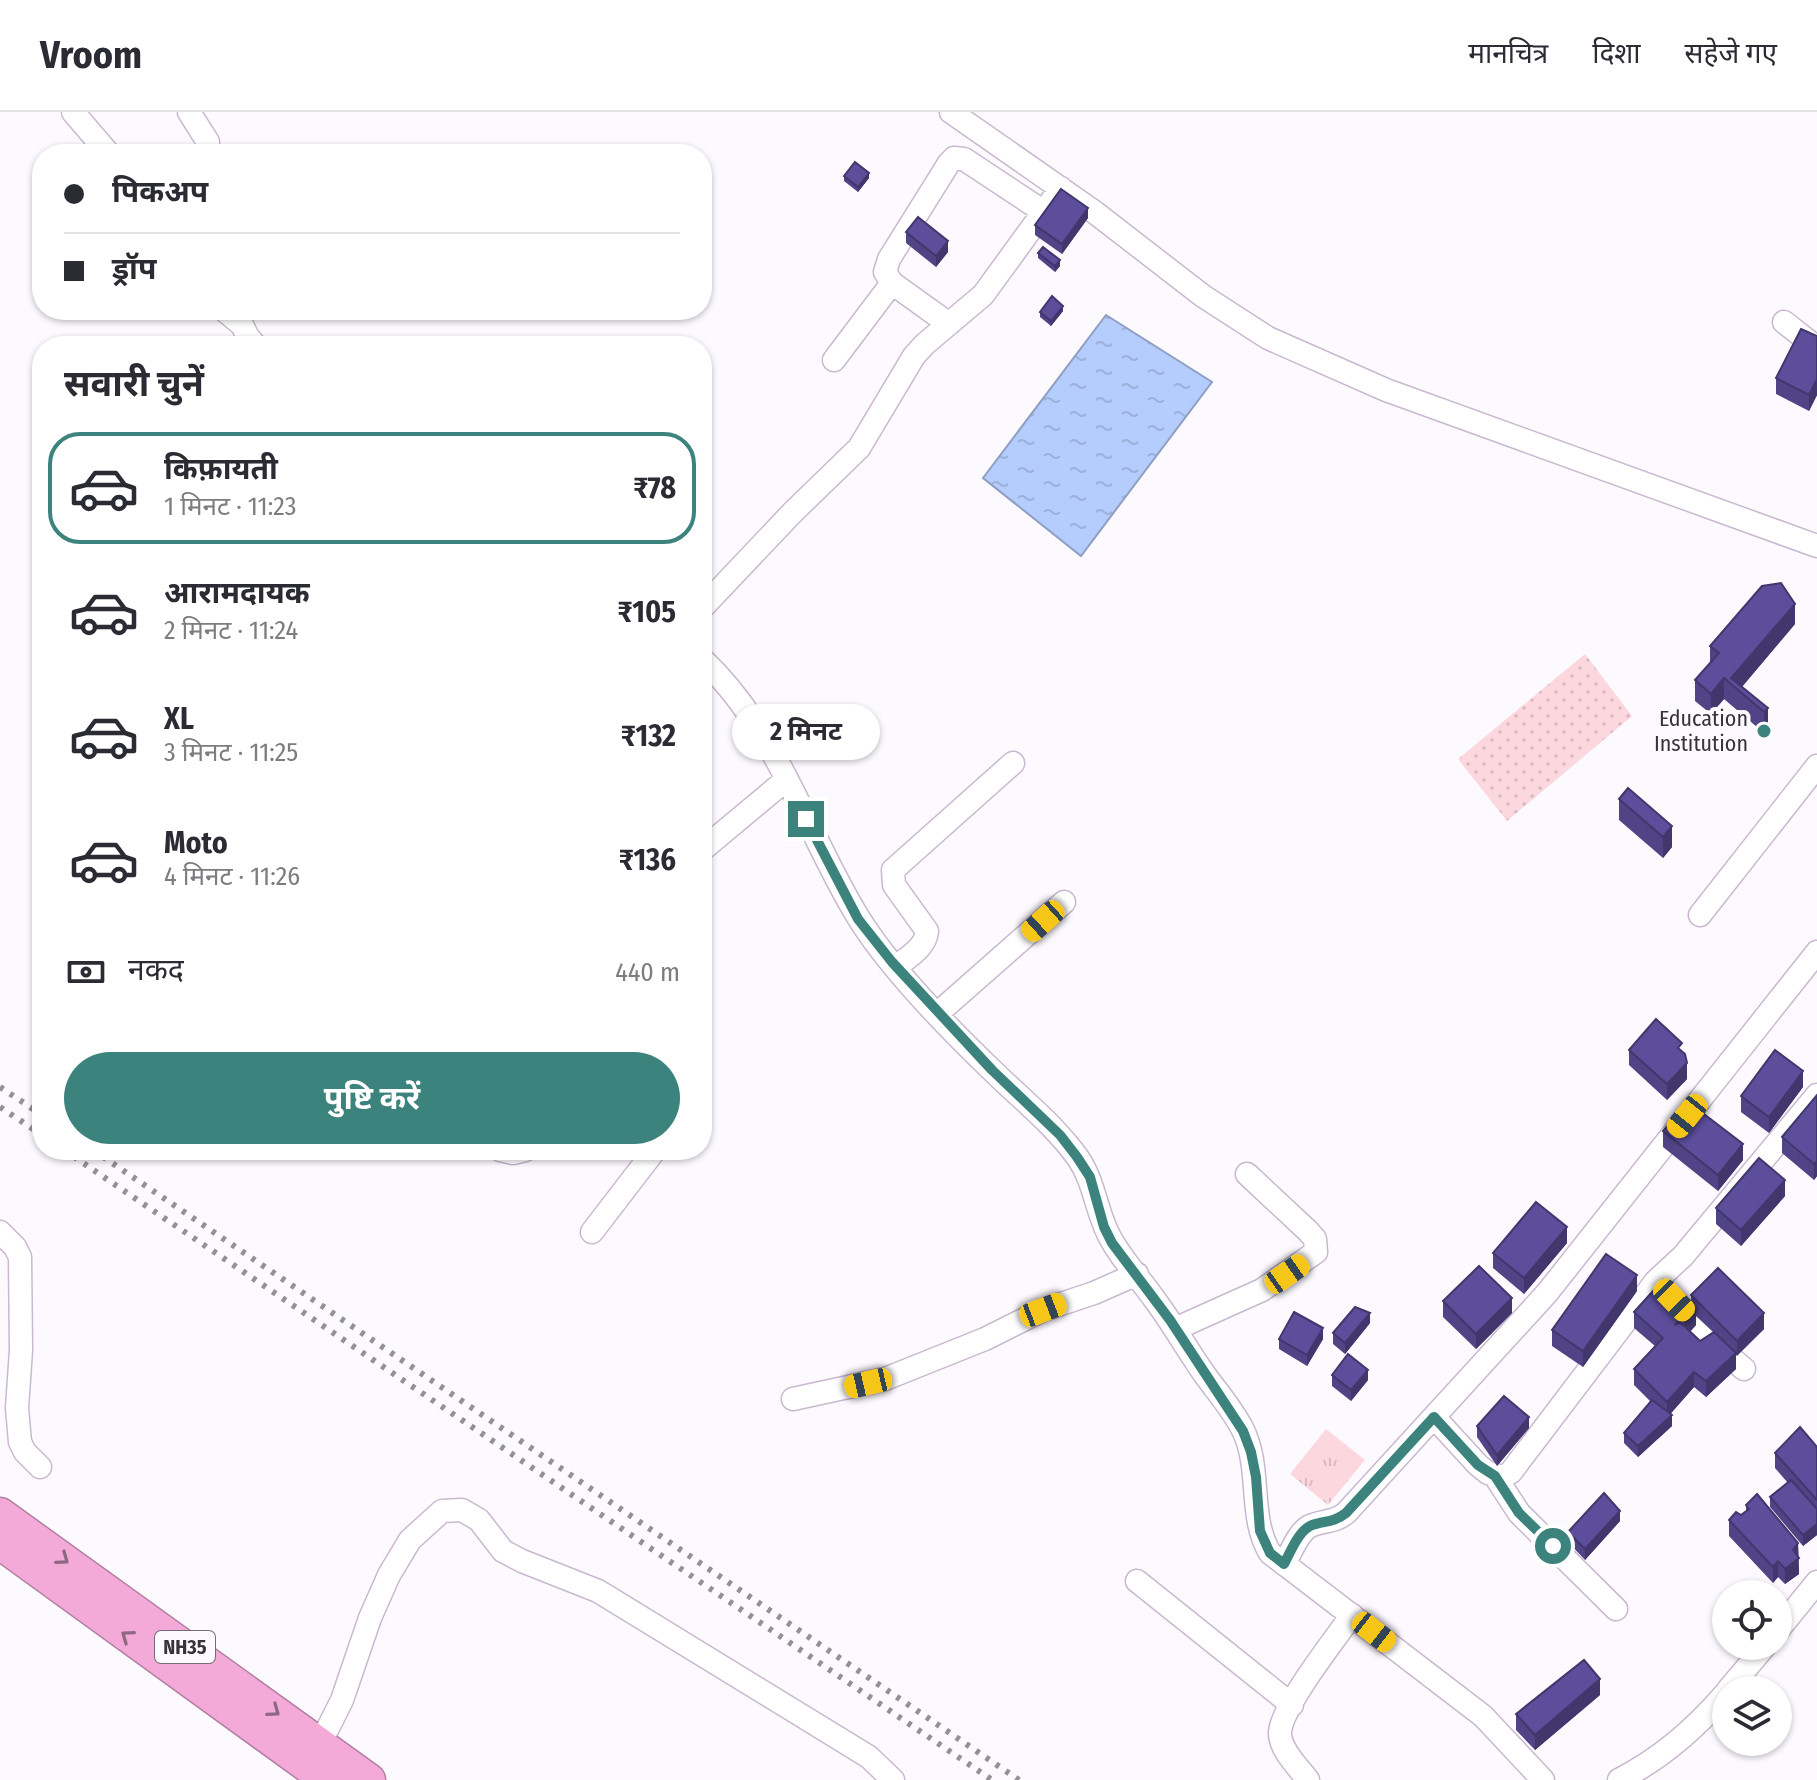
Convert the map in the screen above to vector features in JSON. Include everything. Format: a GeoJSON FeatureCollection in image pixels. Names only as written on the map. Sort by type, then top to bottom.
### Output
{"type":"FeatureCollection","features":[{"type":"Feature","properties":{"kind":"highway","name":"NH35"},"geometry":{"type":"LineString","coordinates":[[0,1514],[369,1780]]}},
{"type":"Feature","properties":{"kind":"highway","name":"NH35"},"geometry":{"type":"LineString","coordinates":[[0,1543],[327,1780]]}},
{"type":"Feature","properties":{"kind":"street"},"geometry":{"type":"LineString","coordinates":[[73,112],[100,144]]}},
{"type":"Feature","properties":{"kind":"street"},"geometry":{"type":"LineString","coordinates":[[189,112],[208,142]]}},
{"type":"Feature","properties":{"kind":"street"},"geometry":{"type":"LineString","coordinates":[[951,112],[1061,188],[1203,296],[1280,344],[1386,390],[1817,546]]}},
{"type":"Feature","properties":{"kind":"street"},"geometry":{"type":"LineString","coordinates":[[949,324],[892,283],[886,277],[885,266],[954,158],[964,159],[1044,212]]}},
{"type":"Feature","properties":{"kind":"street"},"geometry":{"type":"LineString","coordinates":[[712,598],[859,448],[914,356],[983,295],[1061,188]]}},
{"type":"Feature","properties":{"kind":"street"},"geometry":{"type":"LineString","coordinates":[[834,360],[892,283]]}},
{"type":"Feature","properties":{"kind":"street"},"geometry":{"type":"LineString","coordinates":[[236,320],[248,336]]}},
{"type":"Feature","properties":{"kind":"street"},"geometry":{"type":"LineString","coordinates":[[1784,322],[1817,348]]}},
{"type":"Feature","properties":{"kind":"street"},"geometry":{"type":"LineString","coordinates":[[712,671],[750,717],[787,779],[858,919],[938,1013],[1060,1135],[1090,1177],[1104,1227],[1112,1243],[1137,1274],[1243,1431],[1256,1477],[1260,1531],[1270,1553],[1483,1716],[1543,1780]]}},
{"type":"Feature","properties":{"kind":"street"},"geometry":{"type":"LineString","coordinates":[[896,967],[920,947],[926,940],[927,931],[894,885],[893,870],[1013,763]]}},
{"type":"Feature","properties":{"kind":"street"},"geometry":{"type":"LineString","coordinates":[[1700,915],[1817,766]]}},
{"type":"Feature","properties":{"kind":"street"},"geometry":{"type":"LineString","coordinates":[[712,842],[787,779]]}},
{"type":"Feature","properties":{"kind":"street"},"geometry":{"type":"LineString","coordinates":[[938,1013],[1064,902]]}},
{"type":"Feature","properties":{"kind":"street"},"geometry":{"type":"LineString","coordinates":[[1284,1564],[1310,1526],[1338,1519],[1346,1513],[1547,1293],[1817,952]]}},
{"type":"Feature","properties":{"kind":"street"},"geometry":{"type":"LineString","coordinates":[[1495,1476],[1503,1477],[1511,1472],[1656,1281],[1683,1256],[1817,1095]]}},
{"type":"Feature","properties":{"kind":"street"},"geometry":{"type":"LineString","coordinates":[[592,1232],[647,1160]]}},
{"type":"Feature","properties":{"kind":"street"},"geometry":{"type":"LineString","coordinates":[[1175,1329],[1262,1290],[1316,1252],[1315,1239],[1308,1231],[1247,1174]]}},
{"type":"Feature","properties":{"kind":"street"},"geometry":{"type":"LineString","coordinates":[[0,1232],[20,1257],[21,1350],[17,1408],[20,1442],[40,1467]]}},
{"type":"Feature","properties":{"kind":"street"},"geometry":{"type":"LineString","coordinates":[[793,1399],[898,1375],[985,1339],[1043,1310],[1137,1274]]}},
{"type":"Feature","properties":{"kind":"street"},"geometry":{"type":"LineString","coordinates":[[1656,1281],[1718,1347],[1744,1369]]}},
{"type":"Feature","properties":{"kind":"street"},"geometry":{"type":"LineString","coordinates":[[1434,1417],[1478,1465],[1495,1476],[1519,1513],[1616,1609]]}},
{"type":"Feature","properties":{"kind":"street"},"geometry":{"type":"LineString","coordinates":[[320,1744],[342,1700],[370,1618],[389,1575],[410,1540],[442,1511],[462,1510],[479,1520],[503,1551],[598,1591],[869,1757],[893,1780]]}},
{"type":"Feature","properties":{"kind":"street"},"geometry":{"type":"LineString","coordinates":[[1137,1581],[1292,1705]]}},
{"type":"Feature","properties":{"kind":"street"},"geometry":{"type":"LineString","coordinates":[[1792,1613],[1817,1582]]}},
{"type":"Feature","properties":{"kind":"street"},"geometry":{"type":"LineString","coordinates":[[1308,1780],[1281,1741],[1280,1732],[1292,1705],[1352,1615]]}},
{"type":"Feature","properties":{"kind":"street"},"geometry":{"type":"LineString","coordinates":[[1740,1676],[1753,1660]]}},
{"type":"Feature","properties":{"kind":"street"},"geometry":{"type":"LineString","coordinates":[[1619,1780],[1688,1732],[1712,1707]]}},
{"type":"Feature","properties":{"kind":"green space"},"geometry":{"type":"Polygon","coordinates":[[[1585,654],[1632,716],[1507,821],[1458,759],[1585,654]]]}},
{"type":"Feature","properties":{"kind":"green space"},"geometry":{"type":"Polygon","coordinates":[[[1326,1429],[1365,1460],[1328,1505],[1290,1474],[1326,1429]]]}},
{"type":"Feature","properties":{"kind":"water"},"geometry":{"type":"Polygon","coordinates":[[[1106,315],[1212,382],[1081,556],[983,478],[1106,315]]]}},
{"type":"Feature","properties":{"kind":"building"},"geometry":{"type":"Polygon","coordinates":[[[855,162],[869,173],[858,187],[844,176],[855,162]]]}},
{"type":"Feature","properties":{"kind":"building"},"geometry":{"type":"Polygon","coordinates":[[[1061,189],[1088,208],[1062,244],[1035,225],[1061,189]]]}},
{"type":"Feature","properties":{"kind":"building"},"geometry":{"type":"Polygon","coordinates":[[[918,217],[948,241],[936,256],[906,232],[918,217]]]}},
{"type":"Feature","properties":{"kind":"building"},"geometry":{"type":"Polygon","coordinates":[[[1043,247],[1060,260],[1055,266],[1038,253],[1043,247]]]}},
{"type":"Feature","properties":{"kind":"building"},"geometry":{"type":"Polygon","coordinates":[[[1052,296],[1063,306],[1051,321],[1040,312],[1052,296]]]}},
{"type":"Feature","properties":{"kind":"building"},"geometry":{"type":"Polygon","coordinates":[[[1801,329],[1817,336],[1817,379],[1809,395],[1776,378],[1801,329]]]}},
{"type":"Feature","properties":{"kind":"building"},"geometry":{"type":"Polygon","coordinates":[[[1781,583],[1795,604],[1731,678],[1768,708],[1764,712],[1724,678],[1711,694],[1695,680],[1719,653],[1710,646],[1762,586],[1781,583]]]}},
{"type":"Feature","properties":{"kind":"building"},"geometry":{"type":"Polygon","coordinates":[[[1628,788],[1672,826],[1663,837],[1619,799],[1628,788]]]}},
{"type":"Feature","properties":{"kind":"building"},"geometry":{"type":"Polygon","coordinates":[[[1656,1019],[1682,1043],[1678,1048],[1685,1054],[1687,1063],[1667,1084],[1629,1050],[1656,1019]]]}},
{"type":"Feature","properties":{"kind":"building"},"geometry":{"type":"Polygon","coordinates":[[[1775,1050],[1803,1071],[1769,1117],[1741,1096],[1775,1050]]]}},
{"type":"Feature","properties":{"kind":"building"},"geometry":{"type":"Polygon","coordinates":[[[1817,1095],[1817,1161],[1814,1164],[1782,1137],[1817,1095]]]}},
{"type":"Feature","properties":{"kind":"building"},"geometry":{"type":"Polygon","coordinates":[[[1687,1101],[1743,1144],[1718,1175],[1663,1131],[1687,1101]]]}},
{"type":"Feature","properties":{"kind":"building"},"geometry":{"type":"Polygon","coordinates":[[[1759,1158],[1785,1180],[1741,1230],[1716,1208],[1759,1158]]]}},
{"type":"Feature","properties":{"kind":"building"},"geometry":{"type":"Polygon","coordinates":[[[1536,1202],[1567,1227],[1524,1278],[1493,1253],[1536,1202]]]}},
{"type":"Feature","properties":{"kind":"building"},"geometry":{"type":"Polygon","coordinates":[[[1606,1254],[1637,1275],[1583,1351],[1552,1330],[1606,1254]]]}},
{"type":"Feature","properties":{"kind":"building"},"geometry":{"type":"Polygon","coordinates":[[[1479,1266],[1512,1298],[1476,1334],[1443,1301],[1479,1266]]]}},
{"type":"Feature","properties":{"kind":"building"},"geometry":{"type":"Polygon","coordinates":[[[1718,1268],[1764,1313],[1737,1341],[1691,1295],[1718,1268]]]}},
{"type":"Feature","properties":{"kind":"building"},"geometry":{"type":"Polygon","coordinates":[[[1663,1280],[1696,1309],[1685,1321],[1681,1318],[1675,1325],[1680,1322],[1700,1341],[1714,1332],[1736,1353],[1706,1381],[1694,1372],[1667,1402],[1634,1369],[1663,1338],[1634,1312],[1663,1280]]]}},
{"type":"Feature","properties":{"kind":"building"},"geometry":{"type":"Polygon","coordinates":[[[1355,1307],[1370,1313],[1345,1343],[1333,1333],[1355,1307]]]}},
{"type":"Feature","properties":{"kind":"building"},"geometry":{"type":"Polygon","coordinates":[[[1294,1312],[1323,1328],[1307,1355],[1279,1339],[1294,1312]]]}},
{"type":"Feature","properties":{"kind":"building"},"geometry":{"type":"Polygon","coordinates":[[[1348,1354],[1368,1370],[1351,1390],[1332,1375],[1348,1354]]]}},
{"type":"Feature","properties":{"kind":"building"},"geometry":{"type":"Polygon","coordinates":[[[1504,1396],[1529,1417],[1497,1455],[1477,1426],[1504,1396]]]}},
{"type":"Feature","properties":{"kind":"building"},"geometry":{"type":"Polygon","coordinates":[[[1652,1400],[1672,1415],[1638,1446],[1624,1433],[1652,1400]]]}},
{"type":"Feature","properties":{"kind":"building"},"geometry":{"type":"Polygon","coordinates":[[[1800,1427],[1817,1447],[1817,1500],[1775,1453],[1800,1427]]]}},
{"type":"Feature","properties":{"kind":"building"},"geometry":{"type":"Polygon","coordinates":[[[1791,1480],[1817,1509],[1817,1524],[1803,1535],[1770,1497],[1791,1480]]]}},
{"type":"Feature","properties":{"kind":"building"},"geometry":{"type":"Polygon","coordinates":[[[1604,1493],[1620,1511],[1585,1549],[1568,1532],[1604,1493]]]}},
{"type":"Feature","properties":{"kind":"building"},"geometry":{"type":"Polygon","coordinates":[[[1757,1494],[1798,1543],[1793,1550],[1799,1558],[1785,1569],[1778,1561],[1773,1567],[1729,1520],[1736,1512],[1741,1515],[1749,1509],[1746,1505],[1757,1494]]]}},
{"type":"Feature","properties":{"kind":"building"},"geometry":{"type":"Polygon","coordinates":[[[1584,1660],[1600,1679],[1535,1735],[1516,1714],[1584,1660]]]}},
{"type":"Feature","properties":{"kind":"railway"},"geometry":{"type":"LineString","coordinates":[[0,1087],[32,1108]]}},
{"type":"Feature","properties":{"kind":"railway"},"geometry":{"type":"LineString","coordinates":[[0,1107],[32,1128]]}},
{"type":"Feature","properties":{"kind":"railway"},"geometry":{"type":"LineString","coordinates":[[79,1160],[992,1780]]}},
{"type":"Feature","properties":{"kind":"railway"},"geometry":{"type":"LineString","coordinates":[[108,1160],[1019,1780]]}},
{"type":"Feature","properties":{"kind":"place","name":"Education Institution"},"geometry":{"type":"Point","coordinates":[1764,731]}},
{"type":"Feature","properties":{"kind":"route"},"geometry":{"type":"LineString","coordinates":[[806,819],[858,919],[892,962],[992,1070],[1060,1135],[1090,1177],[1104,1227],[1112,1243],[1170,1320],[1243,1431],[1256,1477],[1260,1531],[1270,1553],[1284,1564],[1310,1526],[1330,1523],[1346,1513],[1434,1417],[1478,1465],[1495,1476],[1519,1513],[1553,1546]]}}]}
